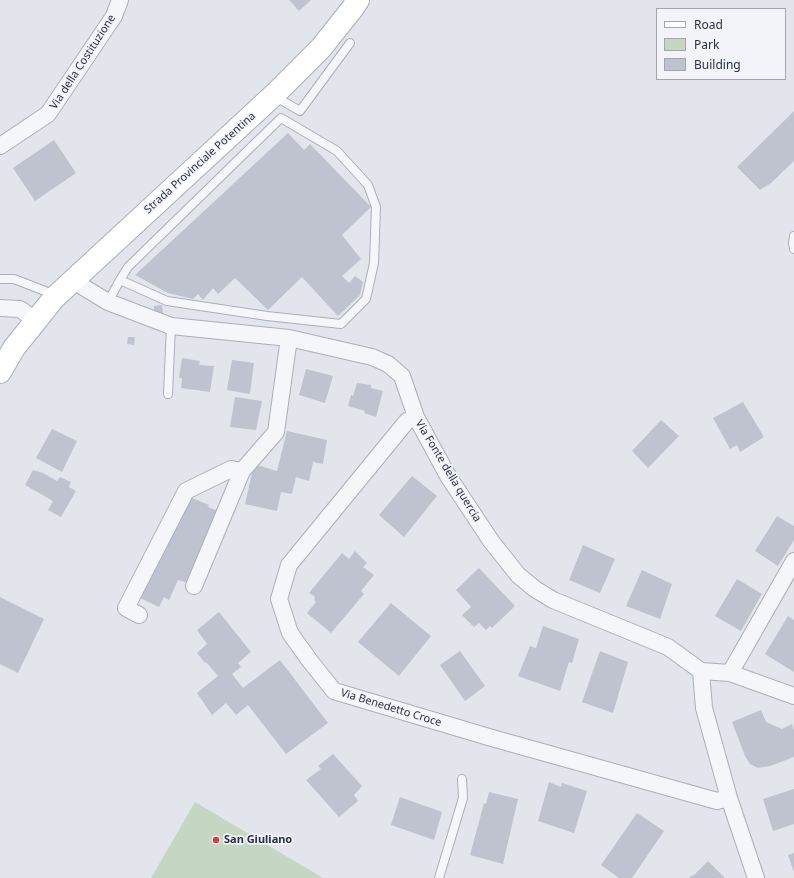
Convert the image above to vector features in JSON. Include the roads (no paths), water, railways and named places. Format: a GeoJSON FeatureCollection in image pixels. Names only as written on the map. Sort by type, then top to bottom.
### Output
{"type":"FeatureCollection","features":[{"type":"Feature","properties":{"kind":"main road","name":"Strada Provinciale Potentina"},"geometry":{"type":"LineString","coordinates":[[0,372],[14,348],[54,298],[276,93],[321,48],[358,0]]}},
{"type":"Feature","properties":{"kind":"street","name":"Via della Costituzione"},"geometry":{"type":"LineString","coordinates":[[0,146],[48,114],[114,16],[120,0]]}},
{"type":"Feature","properties":{"kind":"street","name":"Via Fonte della quercia"},"geometry":{"type":"LineString","coordinates":[[74,279],[80,285],[108,302],[171,326],[289,338],[372,357],[388,364],[402,376],[416,417],[452,482],[491,541],[518,575],[534,589],[553,600],[668,647],[701,671]]}},
{"type":"Feature","properties":{"kind":"street"},"geometry":{"type":"LineString","coordinates":[[0,308],[20,309],[36,320]]}},
{"type":"Feature","properties":{"kind":"street"},"geometry":{"type":"LineString","coordinates":[[194,586],[242,471],[276,432],[289,338]]}},
{"type":"Feature","properties":{"kind":"street","name":"Via Benedetto Croce"},"geometry":{"type":"LineString","coordinates":[[416,417],[407,421],[289,565],[279,599],[290,633],[334,691],[492,738],[717,801],[729,798]]}},
{"type":"Feature","properties":{"kind":"street"},"geometry":{"type":"LineString","coordinates":[[139,615],[126,608],[186,491],[231,469],[242,471]]}},
{"type":"Feature","properties":{"kind":"street"},"geometry":{"type":"LineString","coordinates":[[730,673],[794,561]]}},
{"type":"Feature","properties":{"kind":"street"},"geometry":{"type":"LineString","coordinates":[[756,878],[729,798],[704,708],[701,671],[730,673],[794,696]]}},
{"type":"Feature","properties":{"kind":"lane"},"geometry":{"type":"LineString","coordinates":[[276,93],[281,100],[300,111],[350,43]]}},
{"type":"Feature","properties":{"kind":"lane"},"geometry":{"type":"LineString","coordinates":[[108,302],[120,280],[128,267],[281,118],[337,151],[368,185],[376,207],[374,263],[366,299],[341,324],[267,316],[167,300],[120,280]]}},
{"type":"Feature","properties":{"kind":"lane"},"geometry":{"type":"LineString","coordinates":[[794,236],[794,249]]}},
{"type":"Feature","properties":{"kind":"lane"},"geometry":{"type":"LineString","coordinates":[[0,279],[14,279],[45,291],[54,298]]}},
{"type":"Feature","properties":{"kind":"lane"},"geometry":{"type":"LineString","coordinates":[[168,394],[171,326]]}},
{"type":"Feature","properties":{"kind":"lane"},"geometry":{"type":"LineString","coordinates":[[439,878],[462,798],[462,779]]}},
{"type":"Feature","properties":{"kind":"place","name":"San Giuliano"},"geometry":{"type":"Point","coordinates":[216,840]}}]}
